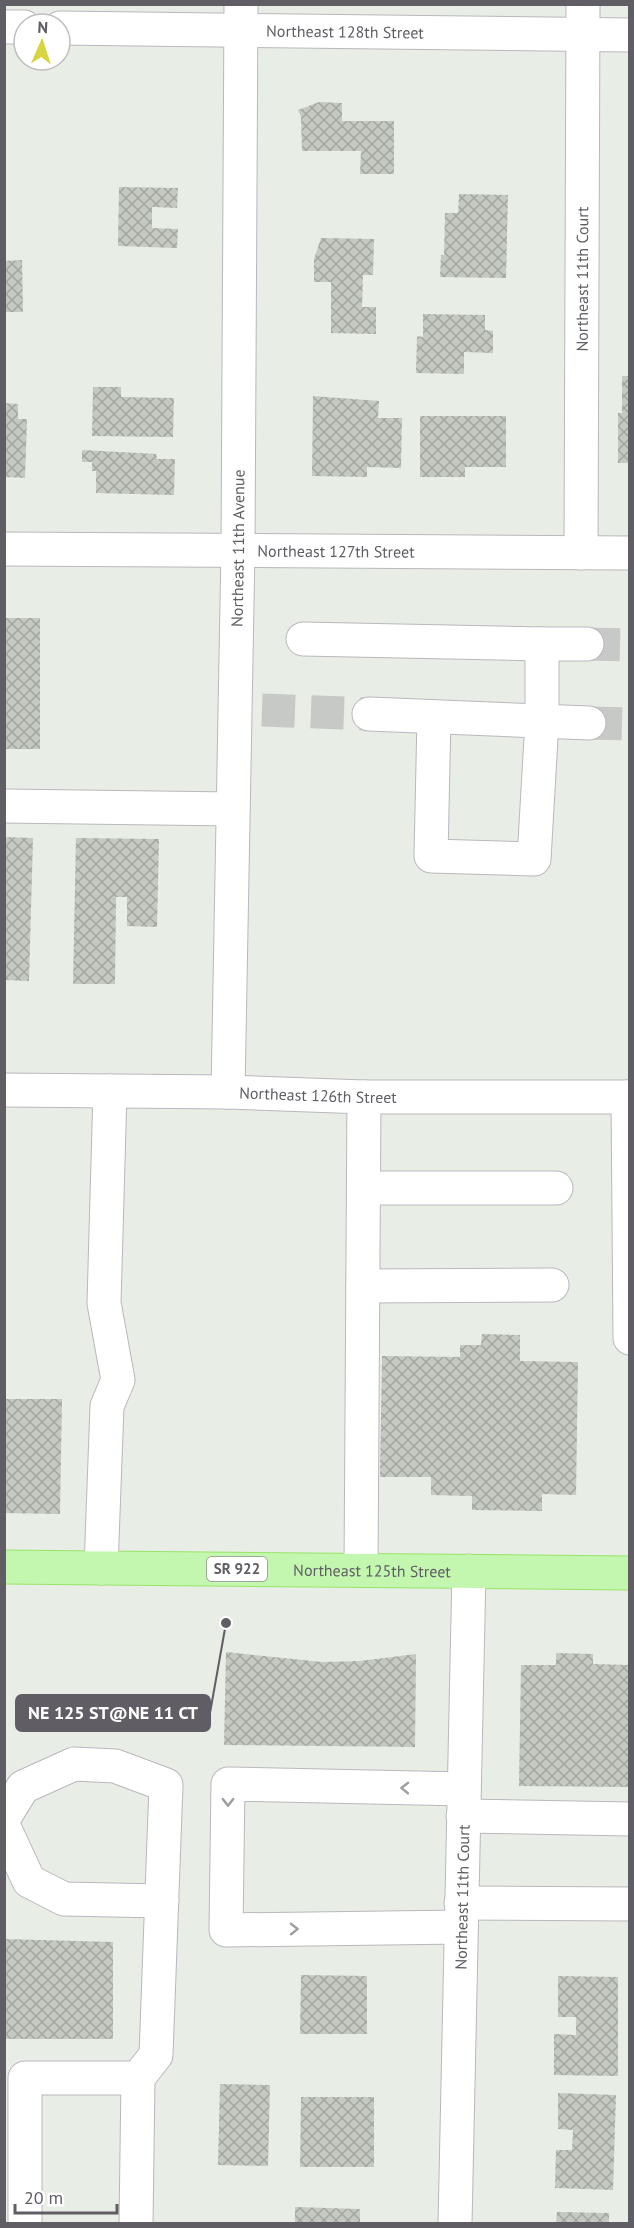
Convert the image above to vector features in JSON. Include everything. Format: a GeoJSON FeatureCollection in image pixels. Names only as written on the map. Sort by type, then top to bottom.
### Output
{"type":"FeatureCollection","features":[{"type":"Feature","properties":{"kind":"main road","name":"Northeast 125th Street"},"geometry":{"type":"LineString","coordinates":[[4,1567],[630,1573]]}},
{"type":"Feature","properties":{"kind":"street","name":"Northeast 128th Street"},"geometry":{"type":"LineString","coordinates":[[72,27],[241,17],[582,20],[630,35]]}},
{"type":"Feature","properties":{"kind":"street","name":"Northeast 11th Avenue"},"geometry":{"type":"LineString","coordinates":[[228,1092],[233,809],[248,710],[238,549],[241,17]]}},
{"type":"Feature","properties":{"kind":"street","name":"Northeast 11th Court"},"geometry":{"type":"LineString","coordinates":[[580,553],[582,20]]}},
{"type":"Feature","properties":{"kind":"street","name":"Northeast 127th Street"},"geometry":{"type":"LineString","coordinates":[[4,549],[630,553]]}},
{"type":"Feature","properties":{"kind":"street"},"geometry":{"type":"LineString","coordinates":[[303,639],[587,644]]}},
{"type":"Feature","properties":{"kind":"street"},"geometry":{"type":"LineString","coordinates":[[434,717],[431,856],[534,859],[542,721],[542,644]]}},
{"type":"Feature","properties":{"kind":"street"},"geometry":{"type":"LineString","coordinates":[[369,714],[589,723]]}},
{"type":"Feature","properties":{"kind":"street"},"geometry":{"type":"LineString","coordinates":[[4,806],[233,809]]}},
{"type":"Feature","properties":{"kind":"street","name":"Northeast 126th Street"},"geometry":{"type":"LineString","coordinates":[[4,1090],[364,1096],[629,1097]]}},
{"type":"Feature","properties":{"kind":"street"},"geometry":{"type":"LineString","coordinates":[[101,1568],[107,1406],[118,1380],[104,1303],[110,1090]]}},
{"type":"Feature","properties":{"kind":"street"},"geometry":{"type":"LineString","coordinates":[[361,1570],[364,1096]]}},
{"type":"Feature","properties":{"kind":"street"},"geometry":{"type":"LineString","coordinates":[[629,1097],[630,1338]]}},
{"type":"Feature","properties":{"kind":"street"},"geometry":{"type":"LineString","coordinates":[[364,1188],[556,1188]]}},
{"type":"Feature","properties":{"kind":"street"},"geometry":{"type":"LineString","coordinates":[[363,1286],[552,1286]]}},
{"type":"Feature","properties":{"kind":"street","name":"Northeast 11th Court"},"geometry":{"type":"LineString","coordinates":[[455,2223],[469,1570]]}},
{"type":"Feature","properties":{"kind":"street"},"geometry":{"type":"LineString","coordinates":[[4,1818],[23,1786],[74,1764],[115,1766],[166,1785],[156,2055],[138,2078],[136,2223]]}},
{"type":"Feature","properties":{"kind":"street"},"geometry":{"type":"LineString","coordinates":[[630,1820],[464,1803],[228,1784],[226,1930],[630,1904]]}},
{"type":"Feature","properties":{"kind":"street"},"geometry":{"type":"LineString","coordinates":[[4,1827],[29,1881],[64,1899],[162,1901]]}},
{"type":"Feature","properties":{"kind":"street"},"geometry":{"type":"LineString","coordinates":[[25,2223],[25,2078],[138,2078]]}},
{"type":"Feature","properties":{"kind":"building"},"geometry":{"type":"Polygon","coordinates":[[[319,102],[342,103],[342,121],[394,121],[394,174],[360,174],[361,151],[302,151],[301,117],[298,110],[319,102]]]}},
{"type":"Feature","properties":{"kind":"building"},"geometry":{"type":"Polygon","coordinates":[[[119,187],[178,188],[177,208],[152,207],[152,228],[178,229],[177,248],[118,246],[119,187]]]}},
{"type":"Feature","properties":{"kind":"building"},"geometry":{"type":"Polygon","coordinates":[[[459,194],[508,195],[506,278],[440,277],[441,255],[444,255],[445,213],[458,213],[459,194]]]}},
{"type":"Feature","properties":{"kind":"building"},"geometry":{"type":"Polygon","coordinates":[[[321,238],[374,239],[373,275],[363,275],[362,307],[376,307],[376,334],[331,333],[331,282],[314,282],[314,259],[321,238]]]}},
{"type":"Feature","properties":{"kind":"building"},"geometry":{"type":"Polygon","coordinates":[[[22,260],[23,312],[4,312],[4,261],[22,260]]]}},
{"type":"Feature","properties":{"kind":"building"},"geometry":{"type":"Polygon","coordinates":[[[423,314],[485,315],[485,330],[493,331],[493,353],[464,352],[464,374],[416,373],[417,336],[423,337],[423,314]]]}},
{"type":"Feature","properties":{"kind":"building"},"geometry":{"type":"Polygon","coordinates":[[[622,376],[630,376],[630,463],[618,463],[618,413],[622,413],[622,376]]]}},
{"type":"Feature","properties":{"kind":"building"},"geometry":{"type":"Polygon","coordinates":[[[93,387],[121,387],[121,397],[174,398],[173,437],[92,436],[93,387]]]}},
{"type":"Feature","properties":{"kind":"building"},"geometry":{"type":"Polygon","coordinates":[[[313,396],[379,401],[378,418],[402,418],[401,468],[367,467],[367,477],[312,476],[313,396]]]}},
{"type":"Feature","properties":{"kind":"building"},"geometry":{"type":"Polygon","coordinates":[[[4,403],[18,404],[18,419],[27,419],[25,478],[6,477],[4,403]]]}},
{"type":"Feature","properties":{"kind":"building"},"geometry":{"type":"Polygon","coordinates":[[[420,416],[506,416],[506,467],[465,467],[465,477],[420,477],[420,416]]]}},
{"type":"Feature","properties":{"kind":"building"},"geometry":{"type":"Polygon","coordinates":[[[82,450],[156,454],[157,459],[175,459],[174,495],[96,493],[96,471],[92,471],[92,462],[82,462],[82,450]]]}},
{"type":"Feature","properties":{"kind":"building"},"geometry":{"type":"Polygon","coordinates":[[[4,618],[40,618],[40,749],[4,749],[4,618]]]}},
{"type":"Feature","properties":{"kind":"building"},"geometry":{"type":"Polygon","coordinates":[[[4,837],[33,838],[29,981],[4,980],[4,837]]]}},
{"type":"Feature","properties":{"kind":"building"},"geometry":{"type":"Polygon","coordinates":[[[76,838],[159,839],[157,927],[127,926],[127,897],[116,897],[115,984],[73,984],[76,838]]]}},
{"type":"Feature","properties":{"kind":"building"},"geometry":{"type":"Polygon","coordinates":[[[482,1334],[520,1335],[520,1361],[578,1362],[576,1495],[542,1494],[542,1511],[472,1510],[472,1496],[431,1495],[431,1477],[380,1477],[382,1356],[460,1357],[460,1345],[481,1345],[482,1334]]]}},
{"type":"Feature","properties":{"kind":"building"},"geometry":{"type":"Polygon","coordinates":[[[4,1399],[62,1399],[60,1514],[4,1513],[4,1399]]]}},
{"type":"Feature","properties":{"kind":"building"},"geometry":{"type":"Polygon","coordinates":[[[226,1652],[322,1662],[360,1661],[416,1654],[415,1747],[224,1745],[226,1652]]]}},
{"type":"Feature","properties":{"kind":"building"},"geometry":{"type":"Polygon","coordinates":[[[556,1653],[593,1654],[593,1664],[630,1665],[630,1787],[519,1786],[521,1665],[556,1665],[556,1653]]]}},
{"type":"Feature","properties":{"kind":"building"},"geometry":{"type":"Polygon","coordinates":[[[4,1939],[113,1942],[113,2039],[4,2039],[4,1939]]]}},
{"type":"Feature","properties":{"kind":"building"},"geometry":{"type":"Polygon","coordinates":[[[301,1975],[367,1976],[367,2034],[300,2034],[301,1975]]]}},
{"type":"Feature","properties":{"kind":"building"},"geometry":{"type":"Polygon","coordinates":[[[558,1976],[618,1977],[618,2076],[554,2075],[554,2034],[576,2035],[576,2017],[558,2017],[558,1976]]]}},
{"type":"Feature","properties":{"kind":"building"},"geometry":{"type":"Polygon","coordinates":[[[220,2084],[270,2085],[268,2166],[218,2165],[220,2084]]]}},
{"type":"Feature","properties":{"kind":"building"},"geometry":{"type":"Polygon","coordinates":[[[558,2093],[616,2095],[613,2190],[555,2188],[556,2150],[572,2150],[573,2130],[558,2129],[558,2093]]]}},
{"type":"Feature","properties":{"kind":"building"},"geometry":{"type":"Polygon","coordinates":[[[301,2097],[374,2097],[374,2167],[300,2167],[301,2097]]]}},
{"type":"Feature","properties":{"kind":"building"},"geometry":{"type":"Polygon","coordinates":[[[295,2207],[360,2209],[360,2224],[295,2224],[295,2207]]]}},
{"type":"Feature","properties":{"kind":"building"},"geometry":{"type":"Polygon","coordinates":[[[557,2212],[609,2213],[609,2224],[556,2224],[557,2212]]]}},
{"type":"Feature","properties":{"kind":"tunnel"},"geometry":{"type":"LineString","coordinates":[[587,644],[630,645]]}},
{"type":"Feature","properties":{"kind":"tunnel"},"geometry":{"type":"LineString","coordinates":[[262,710],[369,714]]}},
{"type":"Feature","properties":{"kind":"tunnel"},"geometry":{"type":"LineString","coordinates":[[589,723],[630,724]]}},
{"type":"Feature","properties":{"kind":"place","name":"NE 125 ST@NE 11 CT"},"geometry":{"type":"Point","coordinates":[226,1623]}}]}
